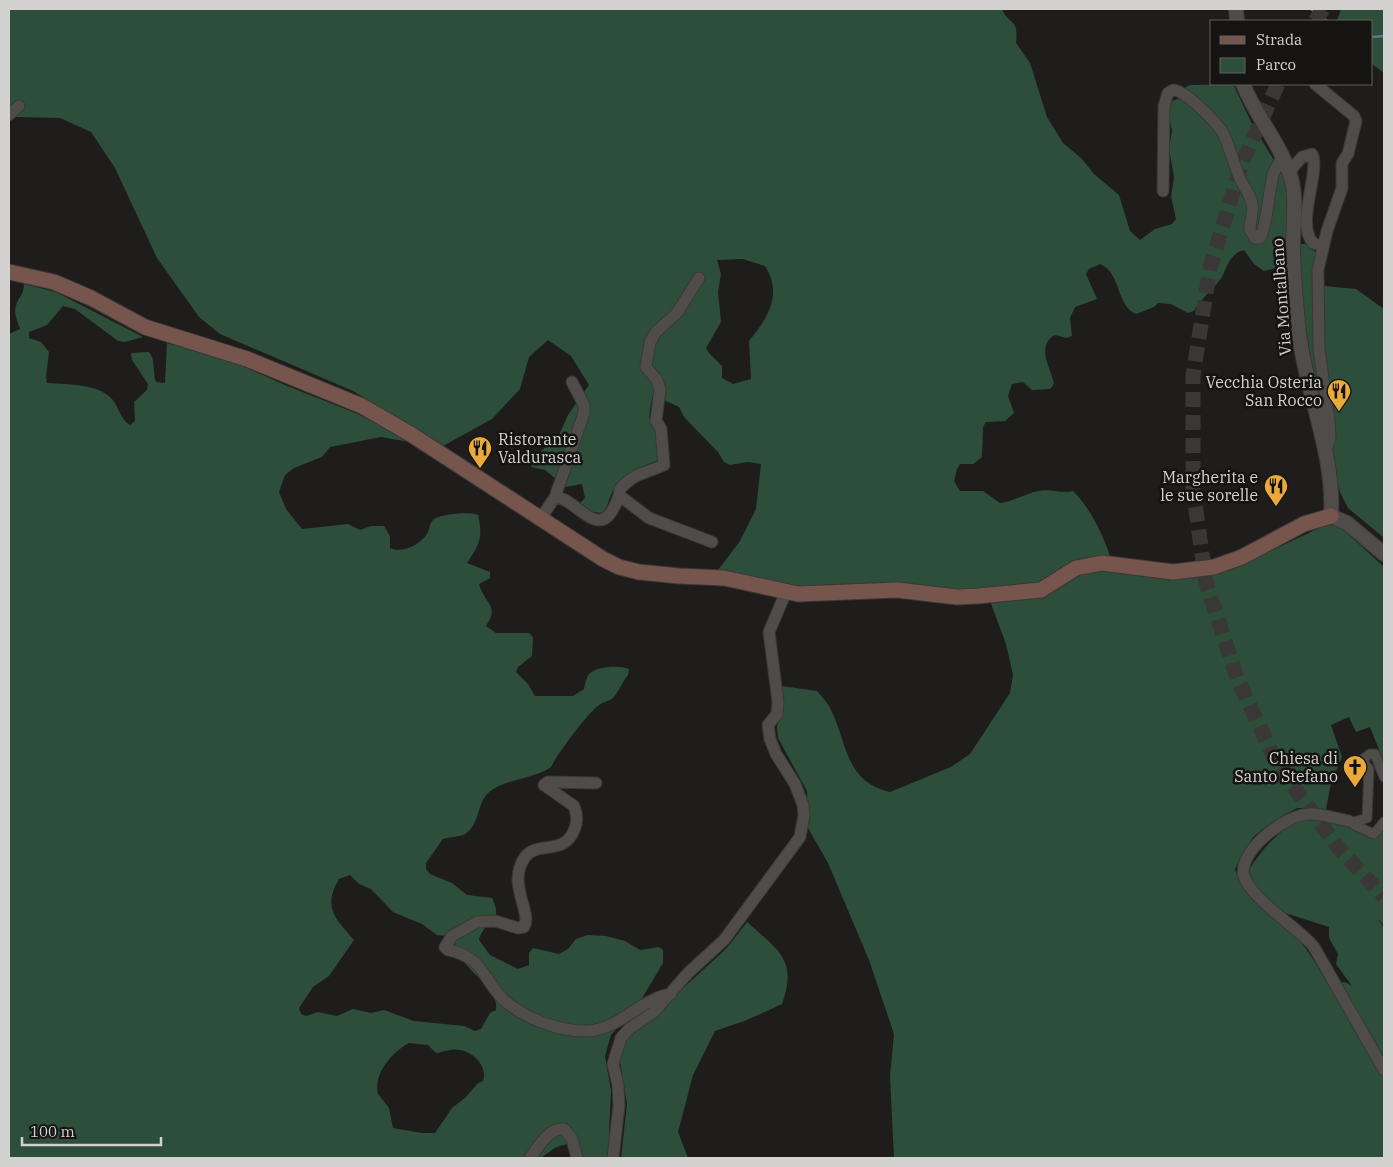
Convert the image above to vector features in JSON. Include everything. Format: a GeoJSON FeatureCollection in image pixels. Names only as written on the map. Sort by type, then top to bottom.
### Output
{"type":"FeatureCollection","features":[{"type":"Feature","properties":{"kind":"main road"},"geometry":{"type":"LineString","coordinates":[[9,272],[54,282],[92,298],[145,328],[247,359],[362,406],[412,434],[603,559],[620,567],[679,576],[724,578],[786,592],[817,594],[897,590],[957,597],[971,596],[1041,590],[1076,568],[1102,563],[1157,571],[1188,571],[1228,563],[1304,524],[1331,516]]}},
{"type":"Feature","properties":{"kind":"street","name":"Via Montalbano"},"geometry":{"type":"LineString","coordinates":[[1243,85],[1283,157],[1289,172],[1293,195],[1294,272],[1301,352],[1325,453],[1331,496],[1331,516]]}},
{"type":"Feature","properties":{"kind":"street"},"geometry":{"type":"LineString","coordinates":[[1317,85],[1354,116],[1356,121],[1348,154],[1342,163],[1342,188],[1323,246],[1317,284],[1319,349],[1330,421],[1330,438],[1325,453]]}},
{"type":"Feature","properties":{"kind":"street"},"geometry":{"type":"LineString","coordinates":[[1163,191],[1164,106],[1168,93],[1173,90],[1183,93],[1194,102],[1218,126],[1224,136],[1237,172],[1252,200],[1253,216],[1250,230],[1255,238],[1262,237],[1264,232],[1266,205],[1274,172],[1283,157]]}},
{"type":"Feature","properties":{"kind":"street"},"geometry":{"type":"LineString","coordinates":[[9,115],[19,106]]}},
{"type":"Feature","properties":{"kind":"street"},"geometry":{"type":"LineString","coordinates":[[1289,172],[1302,157],[1312,154],[1314,163],[1309,192],[1308,234],[1313,243],[1323,246]]}},
{"type":"Feature","properties":{"kind":"street"},"geometry":{"type":"LineString","coordinates":[[555,497],[572,502],[582,514],[601,520],[610,515],[620,496],[620,489],[635,476],[664,465],[661,430],[656,421],[660,389],[656,380],[647,370],[646,362],[652,336],[678,313],[700,278]]}},
{"type":"Feature","properties":{"kind":"street"},"geometry":{"type":"LineString","coordinates":[[541,518],[555,497],[584,413],[584,405],[572,382]]}},
{"type":"Feature","properties":{"kind":"street"},"geometry":{"type":"LineString","coordinates":[[620,496],[649,518],[712,542]]}},
{"type":"Feature","properties":{"kind":"street"},"geometry":{"type":"LineString","coordinates":[[1331,516],[1347,523],[1384,554]]}},
{"type":"Feature","properties":{"kind":"street"},"geometry":{"type":"LineString","coordinates":[[613,1158],[619,1105],[618,1085],[613,1064],[615,1050],[621,1038],[629,1029],[654,1012],[688,973],[724,940],[800,837],[804,814],[803,805],[795,784],[776,754],[770,739],[768,725],[777,714],[778,702],[769,632],[786,592]]}},
{"type":"Feature","properties":{"kind":"street"},"geometry":{"type":"LineString","coordinates":[[1384,777],[1375,754],[1370,754],[1362,760],[1369,769],[1367,818],[1354,822],[1354,825],[1374,834],[1384,822]]}},
{"type":"Feature","properties":{"kind":"street"},"geometry":{"type":"LineString","coordinates":[[596,782],[548,782],[544,785],[574,806],[577,823],[570,839],[564,844],[527,854],[518,867],[518,884],[526,918],[524,927],[518,928],[495,921],[477,922],[452,936],[445,947],[448,950],[464,954],[477,963],[503,998],[526,1015],[563,1028],[590,1031],[611,1025],[658,997],[671,994]]}},
{"type":"Feature","properties":{"kind":"street"},"geometry":{"type":"LineString","coordinates":[[1349,821],[1311,814],[1286,822],[1272,829],[1261,840],[1248,857],[1243,873],[1255,892],[1304,934],[1314,946],[1384,1070]]}},
{"type":"Feature","properties":{"kind":"street"},"geometry":{"type":"LineString","coordinates":[[530,1158],[548,1134],[558,1129],[564,1129],[572,1139],[577,1158]]}},
{"type":"Feature","properties":{"kind":"green space"},"geometry":{"type":"Polygon","coordinates":[[[9,9],[1002,9],[1015,25],[1016,43],[1030,63],[1047,117],[1063,143],[1081,158],[1094,174],[1119,195],[1130,231],[1140,240],[1155,229],[1172,224],[1176,219],[1171,196],[1174,178],[1169,148],[1172,131],[1167,107],[1170,102],[1180,98],[1184,88],[1190,85],[1233,85],[1253,126],[1283,175],[1287,196],[1287,265],[1264,271],[1254,264],[1244,250],[1233,257],[1215,286],[1194,311],[1188,313],[1171,304],[1158,303],[1154,307],[1136,314],[1125,304],[1112,274],[1107,268],[1100,264],[1089,269],[1086,274],[1097,299],[1075,307],[1070,318],[1072,336],[1066,338],[1055,335],[1046,345],[1046,358],[1054,384],[1050,389],[1032,390],[1023,382],[1012,384],[1008,396],[1014,413],[1005,421],[986,422],[983,427],[982,457],[973,464],[960,464],[957,469],[954,481],[960,491],[983,491],[1000,503],[1042,490],[1073,491],[1095,522],[1110,556],[1075,561],[1037,585],[965,591],[818,588],[783,584],[718,570],[740,541],[756,509],[761,464],[748,462],[730,465],[724,462],[718,452],[684,417],[679,407],[653,395],[650,418],[656,431],[659,460],[631,472],[619,482],[603,513],[593,512],[580,503],[585,498],[582,484],[566,487],[545,470],[531,467],[537,455],[560,433],[568,415],[589,385],[571,356],[548,340],[529,357],[520,389],[492,419],[443,446],[353,391],[220,334],[199,317],[157,258],[115,168],[91,132],[60,118],[17,117],[9,114],[9,9]],[[743,259],[717,260],[721,274],[718,292],[721,322],[706,348],[722,366],[722,378],[733,384],[751,379],[749,341],[762,324],[771,305],[773,286],[765,266],[743,259]]]}},
{"type":"Feature","properties":{"kind":"green space"},"geometry":{"type":"Polygon","coordinates":[[[1341,9],[1384,9],[1384,73],[1373,65],[1373,20],[1337,20],[1341,9]]]}},
{"type":"Feature","properties":{"kind":"green space"},"geometry":{"type":"Polygon","coordinates":[[[1298,244],[1305,244],[1316,252],[1314,285],[1356,289],[1384,309],[1384,538],[1348,508],[1340,492],[1313,369],[1303,307],[1298,244]]]}},
{"type":"Feature","properties":{"kind":"green space"},"geometry":{"type":"Polygon","coordinates":[[[24,284],[56,292],[143,337],[125,342],[118,341],[75,309],[63,306],[47,325],[29,332],[29,338],[41,342],[49,352],[47,383],[90,387],[106,394],[112,399],[124,420],[130,425],[135,421],[134,402],[147,390],[148,384],[132,360],[131,353],[149,352],[156,382],[165,383],[167,343],[223,357],[285,385],[358,414],[415,443],[381,437],[330,447],[322,457],[294,468],[285,475],[279,492],[286,509],[302,529],[348,524],[360,530],[371,526],[384,526],[390,536],[390,548],[394,550],[405,549],[420,542],[436,518],[462,513],[478,515],[479,540],[475,551],[467,563],[490,572],[490,578],[479,584],[492,609],[492,614],[486,626],[496,633],[529,633],[533,637],[532,656],[518,667],[516,672],[528,684],[535,696],[573,696],[584,689],[587,677],[597,669],[620,667],[629,669],[628,675],[615,696],[599,705],[587,717],[551,767],[502,785],[487,794],[470,830],[463,835],[443,839],[426,863],[426,869],[430,874],[452,883],[467,895],[492,898],[495,906],[495,917],[485,928],[479,940],[490,955],[518,969],[529,965],[529,953],[533,948],[559,954],[568,949],[576,939],[588,935],[606,936],[625,941],[640,950],[659,947],[663,950],[663,963],[638,1005],[611,1035],[605,1056],[611,1091],[609,1132],[612,1158],[583,1158],[578,1145],[567,1144],[550,1151],[541,1158],[9,1158],[9,334],[20,329],[15,308],[24,284]],[[350,875],[339,879],[334,889],[332,906],[337,919],[354,940],[329,976],[313,987],[299,1008],[301,1014],[306,1016],[318,1012],[337,1016],[353,1009],[371,1013],[384,1010],[414,1021],[464,1026],[475,1031],[481,1029],[490,1013],[496,1010],[494,997],[465,963],[449,936],[437,935],[422,924],[393,912],[371,889],[359,884],[350,875]],[[409,1043],[396,1052],[385,1064],[378,1079],[378,1094],[389,1108],[393,1128],[422,1133],[435,1133],[452,1108],[466,1097],[478,1083],[483,1081],[482,1066],[475,1057],[465,1051],[454,1049],[436,1053],[428,1045],[409,1043]]]}},
{"type":"Feature","properties":{"kind":"green space"},"geometry":{"type":"Polygon","coordinates":[[[1334,521],[1384,567],[1384,762],[1370,727],[1356,732],[1349,717],[1331,725],[1342,757],[1331,783],[1326,809],[1297,808],[1268,825],[1253,837],[1235,869],[1239,881],[1253,900],[1299,940],[1315,962],[1328,985],[1345,982],[1352,986],[1336,964],[1338,954],[1329,938],[1329,927],[1269,908],[1269,899],[1256,890],[1248,871],[1262,852],[1283,830],[1312,812],[1375,838],[1384,827],[1384,925],[1378,919],[1384,928],[1384,1158],[894,1158],[890,1076],[894,1034],[869,960],[828,863],[808,828],[807,791],[778,738],[777,726],[782,712],[782,686],[817,691],[829,706],[855,769],[863,779],[875,787],[890,792],[951,767],[970,754],[1010,693],[1013,675],[1006,644],[990,601],[1040,597],[1057,589],[1077,574],[1110,568],[1163,578],[1193,578],[1228,571],[1334,521]]]}},
{"type":"Feature","properties":{"kind":"green space"},"geometry":{"type":"Polygon","coordinates":[[[747,922],[776,948],[786,966],[788,976],[782,1004],[747,1020],[715,1031],[693,1075],[678,1132],[688,1158],[621,1158],[627,1104],[620,1062],[621,1050],[630,1033],[656,1017],[681,990],[726,949],[747,922]]]}},
{"type":"Feature","properties":{"kind":"waterway"},"geometry":{"type":"LineString","coordinates":[[1311,9],[1326,20]]}},
{"type":"Feature","properties":{"kind":"waterway"},"geometry":{"type":"LineString","coordinates":[[1373,37],[1384,36]]}},
{"type":"Feature","properties":{"kind":"tunnel"},"geometry":{"type":"LineString","coordinates":[[1316,20],[1323,9]]}},
{"type":"Feature","properties":{"kind":"tunnel"},"geometry":{"type":"LineString","coordinates":[[1278,85],[1242,163],[1210,268],[1193,375],[1193,489],[1206,582],[1237,678],[1278,766],[1338,847],[1384,897]]}},
{"type":"Feature","properties":{"kind":"place","name":"Vecchia Osteria San Rocco"},"geometry":{"type":"Point","coordinates":[1339,412]}},
{"type":"Feature","properties":{"kind":"place","name":"Ristorante Valdurasca"},"geometry":{"type":"Point","coordinates":[480,469]}},
{"type":"Feature","properties":{"kind":"place","name":"Margherita e le sue sorelle"},"geometry":{"type":"Point","coordinates":[1276,507]}},
{"type":"Feature","properties":{"kind":"place","name":"Chiesa di Santo Stefano"},"geometry":{"type":"Point","coordinates":[1355,788]}}]}
